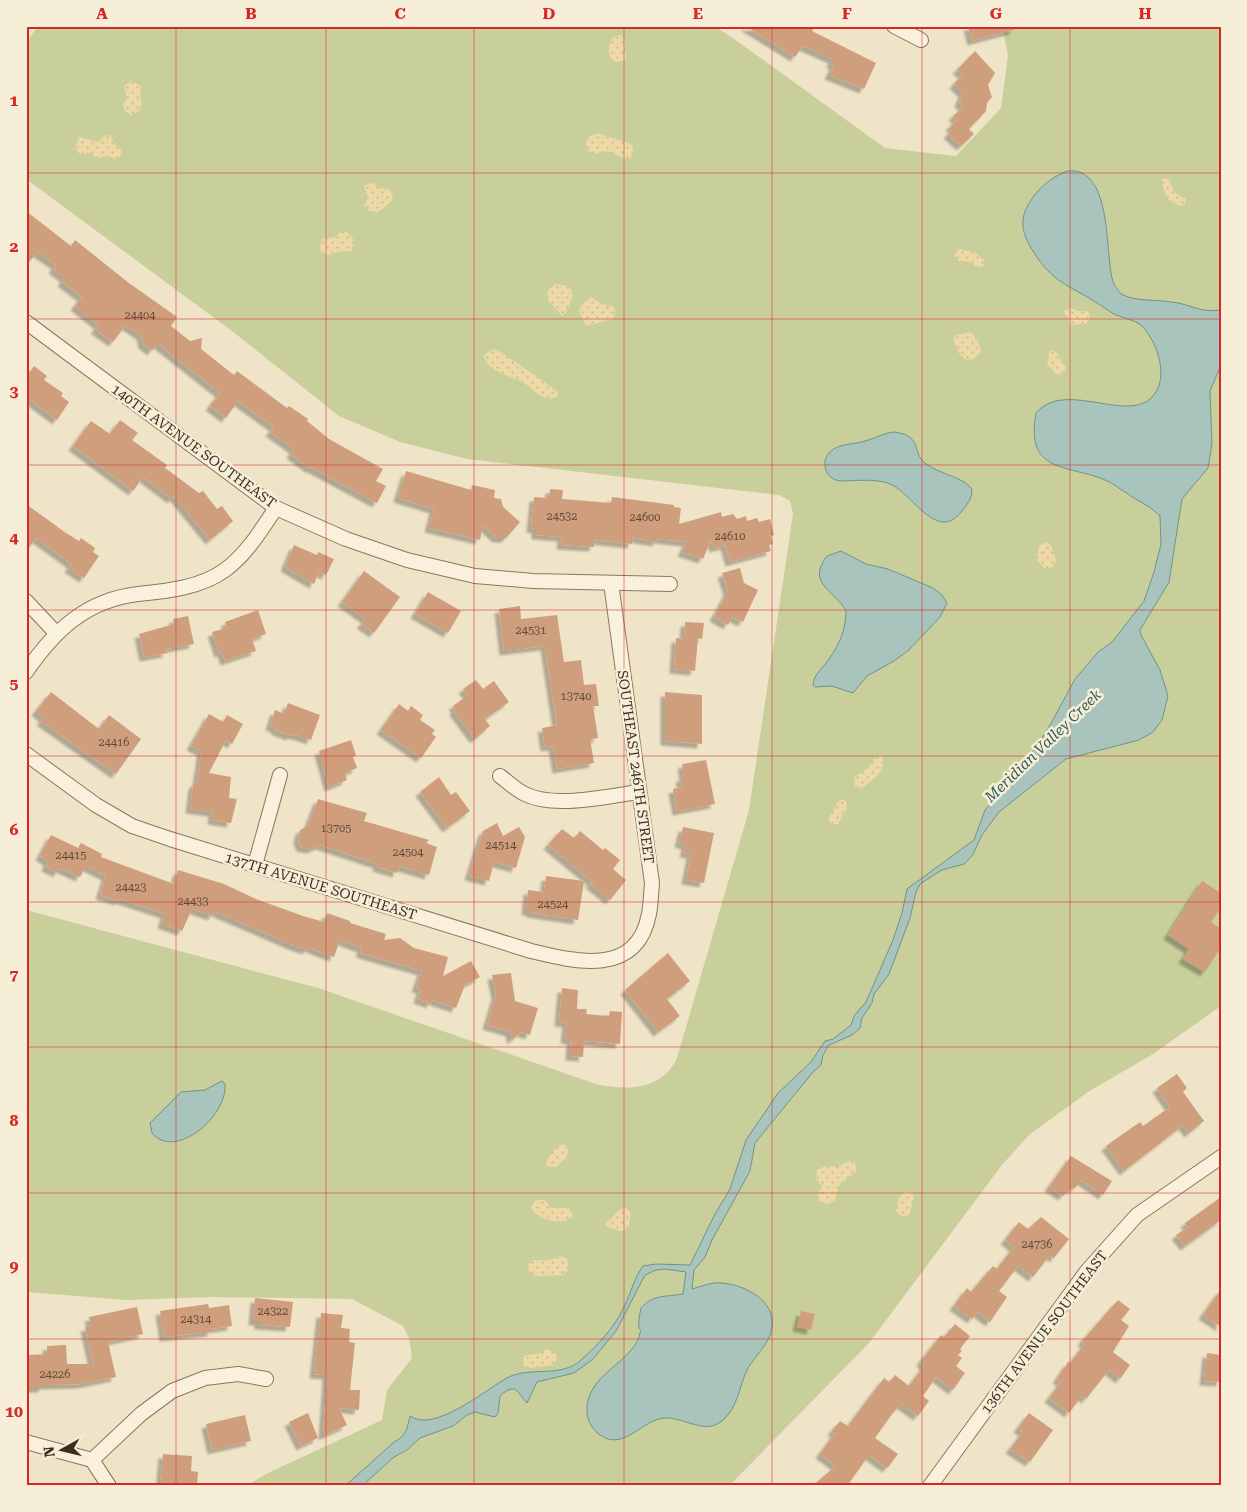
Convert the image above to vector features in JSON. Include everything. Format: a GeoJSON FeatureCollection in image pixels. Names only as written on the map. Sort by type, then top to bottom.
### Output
{"type":"FeatureCollection","features":[{"type":"Feature","properties":{"kind":"street"},"geometry":{"type":"LineString","coordinates":[[894,26],[921,40]]}},
{"type":"Feature","properties":{"kind":"street","name":"140TH AVENUE SOUTHEAST"},"geometry":{"type":"LineString","coordinates":[[26,322],[276,508],[346,539],[407,560],[475,576],[533,582],[670,584]]}},
{"type":"Feature","properties":{"kind":"street"},"geometry":{"type":"LineString","coordinates":[[26,672],[56,633],[72,618],[99,603],[124,596],[178,590],[225,570],[252,544],[276,508]]}},
{"type":"Feature","properties":{"kind":"street","name":"SOUTHEAST 246TH STREET"},"geometry":{"type":"LineString","coordinates":[[611,584],[652,883],[649,914],[644,931],[632,947]]}},
{"type":"Feature","properties":{"kind":"street"},"geometry":{"type":"LineString","coordinates":[[26,601],[56,633]]}},
{"type":"Feature","properties":{"kind":"street","name":"137TH AVENUE SOUTHEAST"},"geometry":{"type":"LineString","coordinates":[[26,754],[96,805],[132,826],[558,958],[580,962],[602,962],[616,958],[632,947]]}},
{"type":"Feature","properties":{"kind":"street"},"geometry":{"type":"LineString","coordinates":[[255,865],[280,775]]}},
{"type":"Feature","properties":{"kind":"street"},"geometry":{"type":"LineString","coordinates":[[500,776],[526,795],[546,800],[578,800],[639,792]]}},
{"type":"Feature","properties":{"kind":"street","name":"136TH AVENUE SOUTHEAST"},"geometry":{"type":"LineString","coordinates":[[930,1486],[1087,1270],[1137,1215],[1221,1157]]}},
{"type":"Feature","properties":{"kind":"street"},"geometry":{"type":"LineString","coordinates":[[92,1460],[141,1414],[172,1391],[205,1378],[238,1374],[266,1379]]}},
{"type":"Feature","properties":{"kind":"street"},"geometry":{"type":"LineString","coordinates":[[26,1442],[92,1460],[109,1486]]}},
{"type":"Feature","properties":{"kind":"green space"},"geometry":{"type":"Polygon","coordinates":[[[38,26],[714,26],[885,148],[956,156],[1001,108],[1008,56],[1002,26],[1221,26],[1221,1006],[1153,1054],[1088,1092],[1029,1135],[1002,1165],[869,1343],[729,1486],[246,1486],[268,1473],[382,1420],[387,1390],[412,1358],[409,1338],[403,1326],[352,1299],[212,1297],[127,1300],[26,1292],[26,910],[318,988],[596,1084],[619,1087],[642,1086],[663,1077],[671,1069],[677,1058],[749,810],[793,514],[790,501],[779,495],[467,459],[400,442],[339,416],[232,331],[26,179],[26,43],[38,26]]]}},
{"type":"Feature","properties":{"kind":"sand"},"geometry":{"type":"Polygon","coordinates":[[[620,35],[625,40],[624,51],[627,57],[623,61],[616,62],[609,54],[609,47],[613,37],[620,35]]]}},
{"type":"Feature","properties":{"kind":"sand"},"geometry":{"type":"Polygon","coordinates":[[[132,81],[141,86],[142,104],[138,112],[131,115],[125,111],[123,105],[127,98],[124,86],[132,81]]]}},
{"type":"Feature","properties":{"kind":"sand"},"geometry":{"type":"Polygon","coordinates":[[[597,133],[629,143],[633,150],[631,158],[623,158],[610,152],[589,152],[586,145],[587,137],[597,133]]]}},
{"type":"Feature","properties":{"kind":"sand"},"geometry":{"type":"Polygon","coordinates":[[[105,135],[111,136],[115,144],[121,149],[121,155],[117,159],[107,156],[97,159],[91,153],[80,154],[75,148],[79,137],[98,142],[105,135]]]}},
{"type":"Feature","properties":{"kind":"sand"},"geometry":{"type":"Polygon","coordinates":[[[1165,178],[1169,180],[1174,192],[1186,199],[1185,204],[1180,206],[1167,199],[1161,180],[1165,178]]]}},
{"type":"Feature","properties":{"kind":"sand"},"geometry":{"type":"Polygon","coordinates":[[[372,182],[380,188],[389,189],[393,194],[392,201],[378,212],[369,211],[364,206],[368,197],[364,186],[372,182]]]}},
{"type":"Feature","properties":{"kind":"sand"},"geometry":{"type":"Polygon","coordinates":[[[341,232],[347,232],[354,240],[352,251],[328,255],[321,252],[320,245],[322,239],[335,237],[341,232]]]}},
{"type":"Feature","properties":{"kind":"sand"},"geometry":{"type":"Polygon","coordinates":[[[959,249],[974,252],[984,260],[984,265],[978,268],[970,262],[959,261],[954,255],[959,249]]]}},
{"type":"Feature","properties":{"kind":"sand"},"geometry":{"type":"Polygon","coordinates":[[[556,284],[567,286],[574,292],[566,313],[562,316],[547,299],[548,290],[556,284]]]}},
{"type":"Feature","properties":{"kind":"sand"},"geometry":{"type":"Polygon","coordinates":[[[591,297],[600,303],[614,307],[613,319],[586,326],[579,311],[582,304],[591,297]]]}},
{"type":"Feature","properties":{"kind":"sand"},"geometry":{"type":"Polygon","coordinates":[[[1071,308],[1077,311],[1087,311],[1090,314],[1090,320],[1085,324],[1070,325],[1064,311],[1071,308]]]}},
{"type":"Feature","properties":{"kind":"sand"},"geometry":{"type":"Polygon","coordinates":[[[972,332],[980,346],[981,352],[974,359],[967,360],[960,355],[953,340],[956,335],[972,332]]]}},
{"type":"Feature","properties":{"kind":"sand"},"geometry":{"type":"Polygon","coordinates":[[[493,349],[547,384],[558,393],[557,397],[552,399],[542,397],[524,383],[493,369],[484,355],[493,349]]]}},
{"type":"Feature","properties":{"kind":"sand"},"geometry":{"type":"Polygon","coordinates":[[[1053,350],[1066,367],[1063,374],[1056,374],[1047,364],[1049,352],[1053,350]]]}},
{"type":"Feature","properties":{"kind":"sand"},"geometry":{"type":"Polygon","coordinates":[[[1043,543],[1048,543],[1052,547],[1056,561],[1052,568],[1044,568],[1037,560],[1038,548],[1043,543]]]}},
{"type":"Feature","properties":{"kind":"sand"},"geometry":{"type":"Polygon","coordinates":[[[881,756],[883,766],[878,774],[862,788],[855,786],[855,776],[867,769],[876,757],[881,756]]]}},
{"type":"Feature","properties":{"kind":"sand"},"geometry":{"type":"Polygon","coordinates":[[[843,799],[847,802],[847,808],[838,824],[831,824],[828,819],[838,802],[843,799]]]}},
{"type":"Feature","properties":{"kind":"sand"},"geometry":{"type":"Polygon","coordinates":[[[564,1144],[569,1151],[566,1158],[557,1167],[546,1166],[552,1152],[564,1144]]]}},
{"type":"Feature","properties":{"kind":"sand"},"geometry":{"type":"Polygon","coordinates":[[[849,1161],[855,1162],[856,1172],[840,1184],[834,1202],[827,1204],[820,1202],[817,1196],[822,1186],[816,1179],[817,1170],[825,1166],[838,1167],[849,1161]]]}},
{"type":"Feature","properties":{"kind":"sand"},"geometry":{"type":"Polygon","coordinates":[[[904,1192],[912,1193],[914,1198],[909,1215],[902,1217],[896,1211],[899,1198],[904,1192]]]}},
{"type":"Feature","properties":{"kind":"sand"},"geometry":{"type":"Polygon","coordinates":[[[536,1200],[545,1200],[551,1208],[569,1208],[573,1216],[558,1222],[542,1217],[533,1211],[531,1207],[536,1200]]]}},
{"type":"Feature","properties":{"kind":"sand"},"geometry":{"type":"Polygon","coordinates":[[[626,1208],[631,1213],[628,1229],[619,1231],[605,1226],[606,1222],[617,1212],[626,1208]]]}},
{"type":"Feature","properties":{"kind":"sand"},"geometry":{"type":"Polygon","coordinates":[[[560,1256],[567,1258],[569,1269],[563,1275],[536,1276],[528,1270],[528,1265],[533,1260],[549,1260],[560,1256]]]}},
{"type":"Feature","properties":{"kind":"sand"},"geometry":{"type":"Polygon","coordinates":[[[547,1349],[556,1354],[557,1359],[553,1365],[529,1368],[523,1365],[523,1358],[526,1355],[537,1354],[547,1349]]]}},
{"type":"Feature","properties":{"kind":"water","name":"Meridian Valley Creek"},"geometry":{"type":"Polygon","coordinates":[[[1067,171],[1082,173],[1092,182],[1099,195],[1107,230],[1112,278],[1121,294],[1127,297],[1178,303],[1206,310],[1221,310],[1221,365],[1210,391],[1212,444],[1208,468],[1182,499],[1169,582],[1140,630],[1160,670],[1168,696],[1162,720],[1153,732],[1139,740],[1066,759],[999,812],[982,835],[972,856],[964,864],[942,870],[920,884],[916,892],[910,918],[889,974],[874,994],[872,1003],[862,1018],[860,1028],[852,1035],[829,1045],[823,1055],[821,1065],[813,1072],[755,1143],[750,1171],[712,1240],[705,1257],[694,1270],[692,1289],[714,1283],[734,1285],[745,1289],[762,1300],[769,1308],[772,1318],[771,1334],[747,1370],[735,1403],[723,1420],[709,1426],[702,1426],[665,1418],[649,1423],[617,1440],[600,1435],[589,1422],[587,1413],[588,1400],[593,1388],[636,1343],[641,1331],[639,1322],[641,1308],[655,1298],[683,1294],[686,1272],[665,1269],[656,1270],[645,1275],[616,1331],[593,1359],[574,1373],[537,1382],[527,1403],[516,1390],[510,1389],[500,1396],[498,1413],[495,1417],[475,1412],[467,1415],[453,1426],[420,1438],[407,1450],[394,1457],[362,1486],[345,1486],[404,1435],[410,1416],[420,1420],[431,1419],[458,1409],[514,1375],[554,1371],[573,1366],[599,1342],[615,1322],[643,1266],[656,1264],[690,1265],[715,1214],[730,1189],[746,1140],[778,1093],[811,1062],[825,1041],[833,1039],[851,1025],[854,1016],[866,1002],[893,940],[902,913],[907,889],[974,840],[985,810],[1023,765],[1048,729],[1075,679],[1098,652],[1112,642],[1144,601],[1161,544],[1160,516],[1108,481],[1052,463],[1043,457],[1037,447],[1034,433],[1036,413],[1049,403],[1064,400],[1081,400],[1132,406],[1146,402],[1156,392],[1161,375],[1156,348],[1141,325],[1116,315],[1058,280],[1038,259],[1028,243],[1023,222],[1028,205],[1045,185],[1067,171]]]}},
{"type":"Feature","properties":{"kind":"water"},"geometry":{"type":"Polygon","coordinates":[[[895,432],[904,434],[914,441],[921,459],[930,467],[962,481],[972,489],[967,504],[952,520],[943,522],[934,519],[890,484],[872,480],[840,481],[833,479],[828,474],[825,468],[825,460],[832,450],[837,447],[859,443],[895,432]]]}},
{"type":"Feature","properties":{"kind":"water"},"geometry":{"type":"Polygon","coordinates":[[[841,551],[866,564],[888,569],[933,588],[942,595],[947,603],[940,617],[909,650],[867,676],[853,693],[832,686],[815,687],[813,685],[817,674],[836,648],[845,624],[846,611],[841,603],[824,586],[819,573],[827,556],[841,551]]]}},
{"type":"Feature","properties":{"kind":"water"},"geometry":{"type":"Polygon","coordinates":[[[222,1081],[225,1084],[224,1096],[218,1109],[198,1131],[174,1142],[162,1140],[152,1133],[150,1123],[181,1092],[205,1090],[222,1081]]]}},
{"type":"Feature","properties":{"kind":"building"},"geometry":{"type":"Polygon","coordinates":[[[745,26],[816,26],[812,31],[876,63],[864,89],[829,75],[834,65],[831,64],[833,59],[803,46],[795,57],[745,26]]]}},
{"type":"Feature","properties":{"kind":"building"},"geometry":{"type":"Polygon","coordinates":[[[968,26],[1014,26],[1014,30],[972,41],[968,26]]]}},
{"type":"Feature","properties":{"kind":"building"},"geometry":{"type":"Polygon","coordinates":[[[975,51],[995,73],[988,85],[992,97],[987,103],[986,111],[969,129],[974,134],[961,146],[948,134],[953,129],[950,126],[957,120],[953,116],[963,107],[959,102],[963,93],[954,84],[963,74],[957,70],[975,51]]]}},
{"type":"Feature","properties":{"kind":"building"},"geometry":{"type":"Polygon","coordinates":[[[26,211],[71,246],[75,240],[129,283],[177,317],[171,326],[190,341],[202,338],[201,349],[234,375],[237,371],[287,408],[289,406],[308,419],[307,421],[329,439],[383,469],[376,481],[386,486],[377,503],[311,469],[291,454],[294,449],[270,432],[274,427],[238,401],[226,418],[210,406],[220,393],[157,343],[152,351],[143,344],[141,335],[126,325],[113,342],[95,329],[99,325],[75,306],[82,297],[62,282],[65,278],[53,269],[56,265],[37,252],[26,266],[26,211]]]}},
{"type":"Feature","properties":{"kind":"building"},"geometry":{"type":"Polygon","coordinates":[[[34,366],[47,376],[44,380],[63,393],[61,396],[69,402],[57,420],[26,397],[26,377],[34,366]]]}},
{"type":"Feature","properties":{"kind":"building"},"geometry":{"type":"Polygon","coordinates":[[[120,420],[138,433],[132,440],[167,465],[165,468],[199,493],[203,491],[217,509],[222,506],[233,521],[210,540],[174,496],[172,499],[143,477],[133,491],[73,446],[91,421],[110,434],[120,420]]]}},
{"type":"Feature","properties":{"kind":"building"},"geometry":{"type":"Polygon","coordinates":[[[406,471],[471,490],[472,485],[495,490],[494,498],[501,499],[503,507],[520,522],[506,538],[497,538],[483,525],[480,540],[429,528],[434,509],[398,498],[406,471]]]}},
{"type":"Feature","properties":{"kind":"building"},"geometry":{"type":"Polygon","coordinates":[[[550,489],[563,490],[562,499],[611,503],[612,497],[674,505],[674,507],[681,508],[679,524],[721,512],[722,517],[733,514],[737,519],[746,516],[747,521],[757,518],[759,522],[770,519],[774,535],[771,536],[773,544],[769,545],[771,551],[730,562],[725,545],[714,548],[711,540],[703,559],[682,552],[687,542],[657,539],[657,542],[633,538],[632,544],[595,540],[594,547],[561,545],[562,537],[536,535],[536,529],[531,528],[534,497],[549,498],[550,489]]]}},
{"type":"Feature","properties":{"kind":"building"},"geometry":{"type":"Polygon","coordinates":[[[26,504],[66,533],[79,541],[81,538],[95,548],[93,552],[99,556],[84,578],[69,568],[72,564],[36,538],[26,552],[26,504]]]}},
{"type":"Feature","properties":{"kind":"building"},"geometry":{"type":"Polygon","coordinates":[[[294,545],[317,555],[318,552],[334,559],[326,575],[319,572],[314,584],[285,567],[294,545]]]}},
{"type":"Feature","properties":{"kind":"building"},"geometry":{"type":"Polygon","coordinates":[[[740,568],[744,583],[758,590],[743,622],[732,617],[728,625],[714,617],[728,591],[722,573],[740,568]]]}},
{"type":"Feature","properties":{"kind":"building"},"geometry":{"type":"Polygon","coordinates":[[[364,571],[400,597],[374,633],[361,624],[366,619],[342,602],[364,571]]]}},
{"type":"Feature","properties":{"kind":"building"},"geometry":{"type":"Polygon","coordinates":[[[428,592],[461,611],[448,633],[415,614],[428,592]]]}},
{"type":"Feature","properties":{"kind":"building"},"geometry":{"type":"Polygon","coordinates":[[[520,606],[521,619],[557,615],[564,662],[581,660],[584,685],[596,684],[599,706],[593,706],[598,738],[590,739],[594,763],[557,769],[553,746],[545,747],[542,728],[557,725],[545,646],[504,651],[499,609],[520,606]]]}},
{"type":"Feature","properties":{"kind":"building"},"geometry":{"type":"Polygon","coordinates":[[[258,610],[266,634],[252,639],[256,651],[225,661],[222,652],[219,653],[212,632],[227,628],[225,622],[258,610]]]}},
{"type":"Feature","properties":{"kind":"building"},"geometry":{"type":"Polygon","coordinates":[[[188,616],[194,644],[166,649],[167,653],[144,657],[139,634],[174,624],[173,619],[188,616]]]}},
{"type":"Feature","properties":{"kind":"building"},"geometry":{"type":"Polygon","coordinates":[[[685,622],[704,623],[702,639],[698,638],[695,671],[674,669],[676,638],[684,639],[685,622]]]}},
{"type":"Feature","properties":{"kind":"building"},"geometry":{"type":"Polygon","coordinates":[[[476,680],[483,689],[494,681],[509,702],[485,719],[490,726],[474,738],[454,711],[456,709],[453,706],[468,695],[463,689],[476,680]]]}},
{"type":"Feature","properties":{"kind":"building"},"geometry":{"type":"Polygon","coordinates":[[[51,692],[99,729],[109,715],[141,739],[116,774],[41,721],[44,718],[36,711],[51,692]]]}},
{"type":"Feature","properties":{"kind":"building"},"geometry":{"type":"Polygon","coordinates":[[[665,692],[702,695],[702,744],[665,741],[665,692]]]}},
{"type":"Feature","properties":{"kind":"building"},"geometry":{"type":"Polygon","coordinates":[[[288,703],[320,715],[311,740],[291,734],[291,736],[270,726],[275,710],[284,714],[288,703]]]}},
{"type":"Feature","properties":{"kind":"building"},"geometry":{"type":"Polygon","coordinates":[[[399,704],[408,711],[411,706],[423,715],[420,720],[435,730],[432,734],[436,737],[421,758],[381,730],[399,704]]]}},
{"type":"Feature","properties":{"kind":"building"},"geometry":{"type":"Polygon","coordinates":[[[209,714],[223,722],[227,715],[243,724],[232,744],[226,740],[209,773],[231,777],[229,798],[237,799],[231,823],[212,820],[213,812],[190,809],[193,785],[197,781],[201,755],[201,751],[191,746],[209,714]]]}},
{"type":"Feature","properties":{"kind":"building"},"geometry":{"type":"Polygon","coordinates":[[[351,740],[356,755],[353,757],[357,768],[345,773],[347,780],[329,787],[319,751],[351,740]]]}},
{"type":"Feature","properties":{"kind":"building"},"geometry":{"type":"Polygon","coordinates":[[[706,760],[715,804],[677,811],[673,789],[682,787],[680,778],[684,777],[682,764],[706,760]]]}},
{"type":"Feature","properties":{"kind":"building"},"geometry":{"type":"Polygon","coordinates":[[[439,777],[451,795],[456,792],[470,811],[447,828],[420,792],[439,777]]]}},
{"type":"Feature","properties":{"kind":"building"},"geometry":{"type":"Polygon","coordinates":[[[318,799],[367,813],[364,821],[429,840],[426,843],[437,847],[429,875],[399,866],[397,873],[377,867],[378,864],[320,845],[311,849],[301,847],[298,839],[300,830],[308,826],[318,799]]]}},
{"type":"Feature","properties":{"kind":"building"},"geometry":{"type":"Polygon","coordinates":[[[497,823],[503,836],[519,827],[525,837],[516,868],[494,862],[489,881],[469,876],[483,831],[497,823]]]}},
{"type":"Feature","properties":{"kind":"building"},"geometry":{"type":"Polygon","coordinates":[[[683,827],[714,833],[704,883],[686,880],[691,854],[684,853],[686,845],[679,843],[683,827]]]}},
{"type":"Feature","properties":{"kind":"building"},"geometry":{"type":"Polygon","coordinates":[[[562,829],[574,838],[580,831],[603,850],[605,848],[620,860],[613,869],[626,880],[610,900],[588,882],[594,883],[548,845],[562,829]]]}},
{"type":"Feature","properties":{"kind":"building"},"geometry":{"type":"Polygon","coordinates":[[[51,835],[78,848],[81,843],[102,854],[101,857],[174,884],[178,870],[224,884],[256,899],[303,916],[324,922],[327,913],[350,921],[350,923],[386,934],[384,940],[400,938],[414,948],[448,957],[443,976],[471,961],[480,977],[465,985],[456,1008],[432,1000],[431,1004],[418,999],[421,989],[416,988],[422,971],[360,953],[362,948],[340,940],[334,957],[308,947],[307,950],[295,946],[214,911],[213,916],[192,909],[182,931],[162,924],[165,914],[120,899],[119,901],[100,895],[106,876],[86,866],[80,877],[60,868],[58,873],[46,867],[48,861],[40,856],[51,835]]]}},
{"type":"Feature","properties":{"kind":"building"},"geometry":{"type":"Polygon","coordinates":[[[546,876],[584,881],[578,920],[526,911],[528,890],[544,892],[546,876]]]}},
{"type":"Feature","properties":{"kind":"building"},"geometry":{"type":"Polygon","coordinates":[[[1202,881],[1221,893],[1221,907],[1211,922],[1221,929],[1221,947],[1205,972],[1183,959],[1189,949],[1168,935],[1202,881]]]}},
{"type":"Feature","properties":{"kind":"building"},"geometry":{"type":"Polygon","coordinates":[[[668,953],[690,981],[667,999],[680,1016],[658,1032],[625,990],[668,953]]]}},
{"type":"Feature","properties":{"kind":"building"},"geometry":{"type":"Polygon","coordinates":[[[511,973],[515,1001],[538,1008],[530,1035],[521,1032],[512,1040],[510,1032],[487,1025],[496,995],[492,975],[511,973]]]}},
{"type":"Feature","properties":{"kind":"building"},"geometry":{"type":"Polygon","coordinates":[[[562,988],[578,990],[577,1009],[587,1009],[586,1014],[609,1016],[610,1011],[622,1012],[620,1044],[584,1041],[583,1057],[570,1056],[571,1040],[565,1039],[567,1023],[559,1022],[562,988]]]}},
{"type":"Feature","properties":{"kind":"building"},"geometry":{"type":"Polygon","coordinates":[[[1177,1074],[1187,1088],[1183,1092],[1204,1121],[1189,1133],[1183,1125],[1124,1171],[1106,1146],[1140,1122],[1143,1126],[1170,1107],[1157,1088],[1177,1074]]]}},
{"type":"Feature","properties":{"kind":"building"},"geometry":{"type":"Polygon","coordinates":[[[1071,1156],[1112,1181],[1103,1195],[1081,1180],[1076,1187],[1067,1191],[1063,1196],[1049,1187],[1071,1156]]]}},
{"type":"Feature","properties":{"kind":"building"},"geometry":{"type":"Polygon","coordinates":[[[1221,1197],[1221,1220],[1185,1246],[1176,1235],[1188,1227],[1185,1223],[1221,1197]]]}},
{"type":"Feature","properties":{"kind":"building"},"geometry":{"type":"Polygon","coordinates":[[[1041,1217],[1069,1239],[1054,1258],[1050,1255],[1033,1277],[1018,1266],[999,1291],[1007,1297],[990,1322],[977,1312],[972,1319],[954,1306],[967,1288],[971,1292],[993,1266],[997,1269],[1014,1247],[1005,1240],[1019,1222],[1028,1229],[1041,1217]]]}},
{"type":"Feature","properties":{"kind":"building"},"geometry":{"type":"Polygon","coordinates":[[[1221,1289],[1221,1327],[1203,1315],[1221,1289]]]}},
{"type":"Feature","properties":{"kind":"building"},"geometry":{"type":"Polygon","coordinates":[[[255,1298],[293,1302],[290,1327],[259,1325],[259,1321],[253,1321],[255,1298]]]}},
{"type":"Feature","properties":{"kind":"building"},"geometry":{"type":"Polygon","coordinates":[[[1118,1300],[1130,1309],[1121,1320],[1129,1326],[1113,1352],[1130,1365],[1120,1379],[1109,1370],[1086,1399],[1082,1396],[1069,1413],[1049,1398],[1061,1382],[1057,1379],[1068,1362],[1070,1363],[1085,1344],[1082,1341],[1118,1300]]]}},
{"type":"Feature","properties":{"kind":"building"},"geometry":{"type":"Polygon","coordinates":[[[208,1304],[209,1308],[229,1305],[232,1326],[211,1329],[212,1332],[164,1337],[160,1311],[208,1304]]]}},
{"type":"Feature","properties":{"kind":"building"},"geometry":{"type":"Polygon","coordinates":[[[137,1307],[143,1334],[108,1342],[116,1377],[82,1384],[43,1385],[43,1388],[29,1388],[28,1355],[47,1354],[47,1346],[66,1345],[67,1364],[93,1364],[85,1327],[91,1326],[89,1317],[137,1307]]]}},
{"type":"Feature","properties":{"kind":"building"},"geometry":{"type":"Polygon","coordinates":[[[801,1311],[815,1314],[811,1330],[797,1327],[801,1311]]]}},
{"type":"Feature","properties":{"kind":"building"},"geometry":{"type":"Polygon","coordinates":[[[321,1313],[343,1315],[341,1328],[350,1329],[349,1342],[355,1343],[350,1390],[360,1390],[359,1410],[339,1408],[347,1425],[323,1436],[327,1375],[314,1374],[321,1313]]]}},
{"type":"Feature","properties":{"kind":"building"},"geometry":{"type":"Polygon","coordinates":[[[955,1324],[970,1336],[960,1349],[962,1351],[958,1355],[962,1358],[956,1366],[965,1373],[953,1390],[936,1377],[923,1396],[929,1401],[918,1416],[901,1404],[892,1414],[875,1438],[898,1454],[889,1466],[887,1468],[869,1455],[847,1486],[812,1486],[836,1466],[820,1454],[835,1433],[832,1431],[840,1421],[848,1426],[884,1378],[889,1382],[895,1375],[909,1386],[924,1366],[921,1361],[941,1335],[944,1337],[955,1324]]]}},
{"type":"Feature","properties":{"kind":"building"},"geometry":{"type":"Polygon","coordinates":[[[1207,1353],[1221,1355],[1221,1382],[1204,1381],[1207,1353]]]}},
{"type":"Feature","properties":{"kind":"building"},"geometry":{"type":"Polygon","coordinates":[[[308,1413],[318,1438],[301,1446],[289,1422],[308,1413]]]}},
{"type":"Feature","properties":{"kind":"building"},"geometry":{"type":"Polygon","coordinates":[[[1029,1413],[1053,1430],[1030,1462],[1010,1449],[1023,1432],[1018,1428],[1029,1413]]]}},
{"type":"Feature","properties":{"kind":"building"},"geometry":{"type":"Polygon","coordinates":[[[245,1415],[251,1441],[212,1450],[206,1424],[245,1415]]]}},
{"type":"Feature","properties":{"kind":"building"},"geometry":{"type":"Polygon","coordinates":[[[163,1454],[192,1456],[191,1471],[198,1472],[197,1486],[160,1486],[163,1454]]]}}]}
